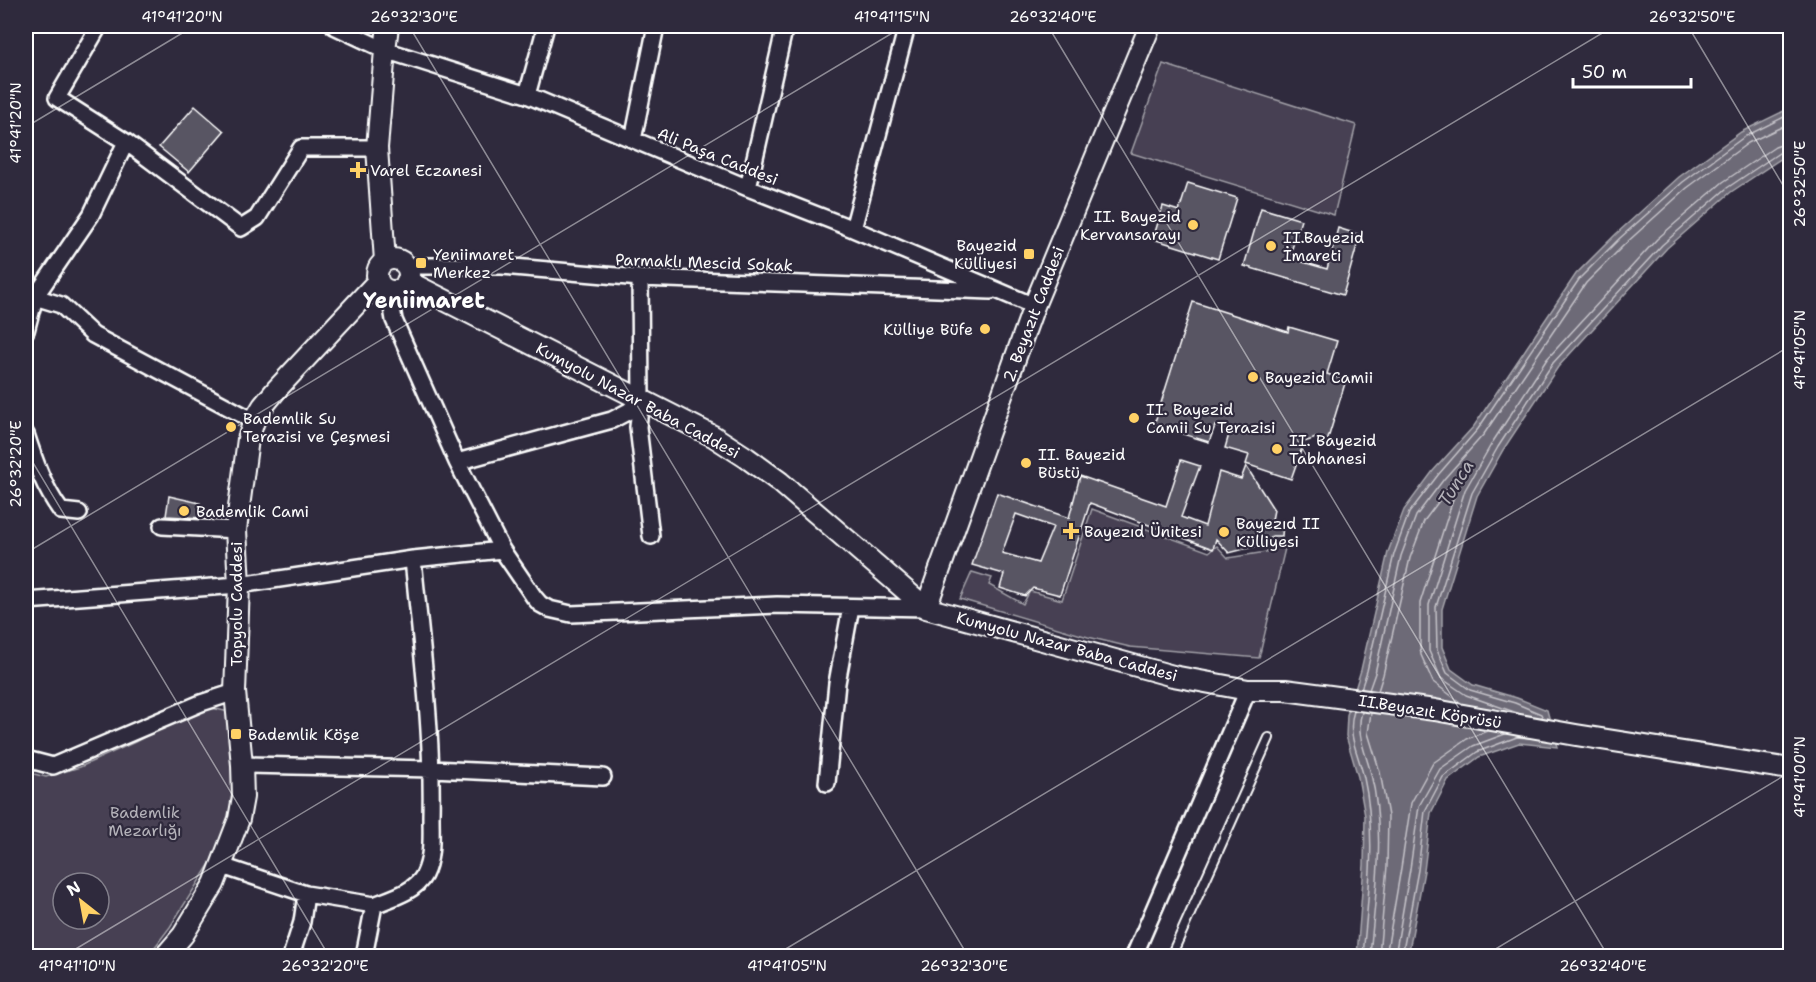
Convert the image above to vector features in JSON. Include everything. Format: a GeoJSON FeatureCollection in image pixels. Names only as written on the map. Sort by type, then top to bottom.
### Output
{"type":"FeatureCollection","features":[{"type":"Feature","properties":{"kind":"street"},"geometry":{"type":"LineString","coordinates":[[99,26],[57,98],[126,142],[241,228],[257,218],[302,148],[377,148]]}},
{"type":"Feature","properties":{"kind":"street","name":"Ali Paşa Caddesi"},"geometry":{"type":"LineString","coordinates":[[334,26],[385,50],[527,95],[1034,306]]}},
{"type":"Feature","properties":{"kind":"street"},"geometry":{"type":"LineString","coordinates":[[385,261],[377,148],[388,26]]}},
{"type":"Feature","properties":{"kind":"street"},"geometry":{"type":"LineString","coordinates":[[527,95],[546,26]]}},
{"type":"Feature","properties":{"kind":"street"},"geometry":{"type":"LineString","coordinates":[[633,140],[656,26]]}},
{"type":"Feature","properties":{"kind":"street"},"geometry":{"type":"LineString","coordinates":[[748,188],[785,26]]}},
{"type":"Feature","properties":{"kind":"street"},"geometry":{"type":"LineString","coordinates":[[853,229],[908,26]]}},
{"type":"Feature","properties":{"kind":"street","name":"2. Beyazıt Caddesi"},"geometry":{"type":"LineString","coordinates":[[926,608],[1034,306],[1150,26]]}},
{"type":"Feature","properties":{"kind":"street"},"geometry":{"type":"LineString","coordinates":[[26,330],[30,300],[91,215],[126,142]]}},
{"type":"Feature","properties":{"kind":"street"},"geometry":{"type":"LineString","coordinates":[[384,286],[400,289],[407,274],[399,260],[385,261],[378,267],[377,272],[384,286],[394,320],[457,462],[502,550],[540,604],[560,613],[571,614],[777,605],[926,608]]}},
{"type":"Feature","properties":{"kind":"street","name":"Parmaklı Mescid Sokak"},"geometry":{"type":"LineString","coordinates":[[407,274],[502,266],[640,278],[1000,291]]}},
{"type":"Feature","properties":{"kind":"street","name":"Kumyolu Nazar Baba Caddesi"},"geometry":{"type":"LineString","coordinates":[[407,274],[713,436],[780,482],[926,608],[1173,676],[1248,690],[1285,690]]}},
{"type":"Feature","properties":{"kind":"street"},"geometry":{"type":"LineString","coordinates":[[640,278],[641,399],[638,427],[651,536]]}},
{"type":"Feature","properties":{"kind":"street","name":"Topyolu Caddesi"},"geometry":{"type":"LineString","coordinates":[[165,957],[201,907],[222,866],[239,819],[243,797],[235,692],[239,585],[236,530],[248,439],[254,421],[277,389],[384,286]]}},
{"type":"Feature","properties":{"kind":"street"},"geometry":{"type":"LineString","coordinates":[[30,300],[61,305],[93,335],[254,421]]}},
{"type":"Feature","properties":{"kind":"street"},"geometry":{"type":"LineString","coordinates":[[457,462],[612,420],[629,411],[641,399]]}},
{"type":"Feature","properties":{"kind":"street"},"geometry":{"type":"LineString","coordinates":[[26,434],[39,473],[52,499],[62,511],[79,513]]}},
{"type":"Feature","properties":{"kind":"street"},"geometry":{"type":"LineString","coordinates":[[162,526],[236,530]]}},
{"type":"Feature","properties":{"kind":"street"},"geometry":{"type":"LineString","coordinates":[[26,601],[239,585],[413,559],[502,550]]}},
{"type":"Feature","properties":{"kind":"street"},"geometry":{"type":"LineString","coordinates":[[222,866],[306,894],[374,905],[408,891],[424,876],[430,854],[432,770],[413,559]]}},
{"type":"Feature","properties":{"kind":"street"},"geometry":{"type":"LineString","coordinates":[[827,783],[837,683],[851,607]]}},
{"type":"Feature","properties":{"kind":"street"},"geometry":{"type":"LineString","coordinates":[[1134,957],[1248,690]]}},
{"type":"Feature","properties":{"kind":"street","name":"II.Beyazıt Köprüsü"},"geometry":{"type":"LineString","coordinates":[[1285,690],[1435,710],[1791,769]]}},
{"type":"Feature","properties":{"kind":"street"},"geometry":{"type":"LineString","coordinates":[[26,759],[53,766],[201,703],[235,692]]}},
{"type":"Feature","properties":{"kind":"street"},"geometry":{"type":"LineString","coordinates":[[242,765],[603,777]]}},
{"type":"Feature","properties":{"kind":"street"},"geometry":{"type":"LineString","coordinates":[[291,957],[302,922],[306,894]]}},
{"type":"Feature","properties":{"kind":"street"},"geometry":{"type":"LineString","coordinates":[[364,957],[374,905]]}},
{"type":"Feature","properties":{"kind":"lane"},"geometry":{"type":"LineString","coordinates":[[1171,957],[1269,738]]}},
{"type":"Feature","properties":{"kind":"green space"},"geometry":{"type":"Polygon","coordinates":[[[1163,64],[1356,125],[1334,215],[1131,153],[1163,64]]]}},
{"type":"Feature","properties":{"kind":"green space"},"geometry":{"type":"Polygon","coordinates":[[[1092,509],[1209,552],[1217,546],[1228,558],[1266,552],[1273,542],[1286,544],[1259,658],[1130,647],[960,599],[972,572],[992,578],[989,585],[1023,604],[1030,591],[1062,600],[1092,509]]]}},
{"type":"Feature","properties":{"kind":"green space","name":"Bademlik Mezarlığı"},"geometry":{"type":"Polygon","coordinates":[[[212,708],[233,713],[235,789],[228,835],[170,927],[148,956],[26,956],[26,772],[46,777],[80,767],[170,723],[212,708]]]}},
{"type":"Feature","properties":{"kind":"water","name":"Tunca"},"geometry":{"type":"Polygon","coordinates":[[[1790,108],[1790,155],[1731,192],[1667,248],[1558,367],[1503,450],[1477,496],[1442,609],[1442,647],[1451,669],[1473,685],[1547,710],[1557,747],[1519,743],[1479,757],[1448,780],[1431,813],[1424,871],[1408,956],[1357,956],[1365,816],[1358,777],[1346,736],[1347,715],[1361,670],[1388,552],[1404,510],[1433,471],[1474,426],[1576,274],[1679,177],[1741,132],[1790,108]]]}},
{"type":"Feature","properties":{"kind":"building"},"geometry":{"type":"Polygon","coordinates":[[[195,106],[224,131],[189,172],[159,147],[195,106]]]}},
{"type":"Feature","properties":{"kind":"building","name":"II. Bayezid Kervansarayı"},"geometry":{"type":"Polygon","coordinates":[[[1188,183],[1237,198],[1218,259],[1153,239],[1163,206],[1179,211],[1188,183]]]}},
{"type":"Feature","properties":{"kind":"building","name":"II.Bayezid İmareti"},"geometry":{"type":"Polygon","coordinates":[[[1261,208],[1301,220],[1289,258],[1327,269],[1338,228],[1360,235],[1343,295],[1244,266],[1261,208]]]}},
{"type":"Feature","properties":{"kind":"building","name":"Bayezid Camii"},"geometry":{"type":"Polygon","coordinates":[[[1193,302],[1288,332],[1289,327],[1337,341],[1327,374],[1346,380],[1327,442],[1316,438],[1304,442],[1291,479],[1246,464],[1249,455],[1225,448],[1230,431],[1215,426],[1209,442],[1154,425],[1193,302]]]}},
{"type":"Feature","properties":{"kind":"building","name":"Bayezıd II Külliyesi"},"geometry":{"type":"Polygon","coordinates":[[[1181,460],[1200,466],[1181,517],[1205,526],[1219,472],[1241,479],[1246,466],[1274,510],[1272,520],[1283,522],[1282,536],[1272,536],[1268,543],[1229,553],[1216,539],[1213,549],[1090,503],[1060,595],[1033,588],[1025,596],[1000,588],[1004,574],[972,565],[997,493],[1069,518],[1080,476],[1166,506],[1181,460]],[[1016,514],[1002,553],[1038,563],[1053,527],[1016,514]]]}},
{"type":"Feature","properties":{"kind":"building","name":"Bademlik Cami"},"geometry":{"type":"Polygon","coordinates":[[[169,496],[200,503],[202,518],[166,516],[169,496]]]}},
{"type":"Feature","properties":{"kind":"place","name":"Varel Eczanesi"},"geometry":{"type":"Point","coordinates":[358,170]}},
{"type":"Feature","properties":{"kind":"place","name":"II. Bayezid Kervansarayı"},"geometry":{"type":"Point","coordinates":[1193,225]}},
{"type":"Feature","properties":{"kind":"place","name":"II.Bayezid İmareti"},"geometry":{"type":"Point","coordinates":[1271,246]}},
{"type":"Feature","properties":{"kind":"place","name":"Bayezid Külliyesi"},"geometry":{"type":"Point","coordinates":[1029,254]}},
{"type":"Feature","properties":{"kind":"place","name":"Yeniimaret Merkez"},"geometry":{"type":"Point","coordinates":[421,263]}},
{"type":"Feature","properties":{"kind":"place","name":"Külliye Büfe"},"geometry":{"type":"Point","coordinates":[985,329]}},
{"type":"Feature","properties":{"kind":"place","name":"Bayezid Camii"},"geometry":{"type":"Point","coordinates":[1253,377]}},
{"type":"Feature","properties":{"kind":"place","name":"II. Bayezid Camii Su Terazisi"},"geometry":{"type":"Point","coordinates":[1134,418]}},
{"type":"Feature","properties":{"kind":"place","name":"Bademlik Su Terazisi ve Çeşmesi"},"geometry":{"type":"Point","coordinates":[231,427]}},
{"type":"Feature","properties":{"kind":"place","name":"II. Bayezid Tabhanesi"},"geometry":{"type":"Point","coordinates":[1277,449]}},
{"type":"Feature","properties":{"kind":"place","name":"II. Bayezid Büstü"},"geometry":{"type":"Point","coordinates":[1026,463]}},
{"type":"Feature","properties":{"kind":"place","name":"Bademlik Cami"},"geometry":{"type":"Point","coordinates":[184,511]}},
{"type":"Feature","properties":{"kind":"place","name":"Bayezıd Ünitesi"},"geometry":{"type":"Point","coordinates":[1071,531]}},
{"type":"Feature","properties":{"kind":"place","name":"Bayezıd II Külliyesi"},"geometry":{"type":"Point","coordinates":[1224,532]}},
{"type":"Feature","properties":{"kind":"place","name":"Bademlik Köşe"},"geometry":{"type":"Point","coordinates":[236,734]}},
{"type":"Feature","properties":{"kind":"district","name":"Yeniimaret"},"geometry":{"type":"Point","coordinates":[424,300]}}]}
